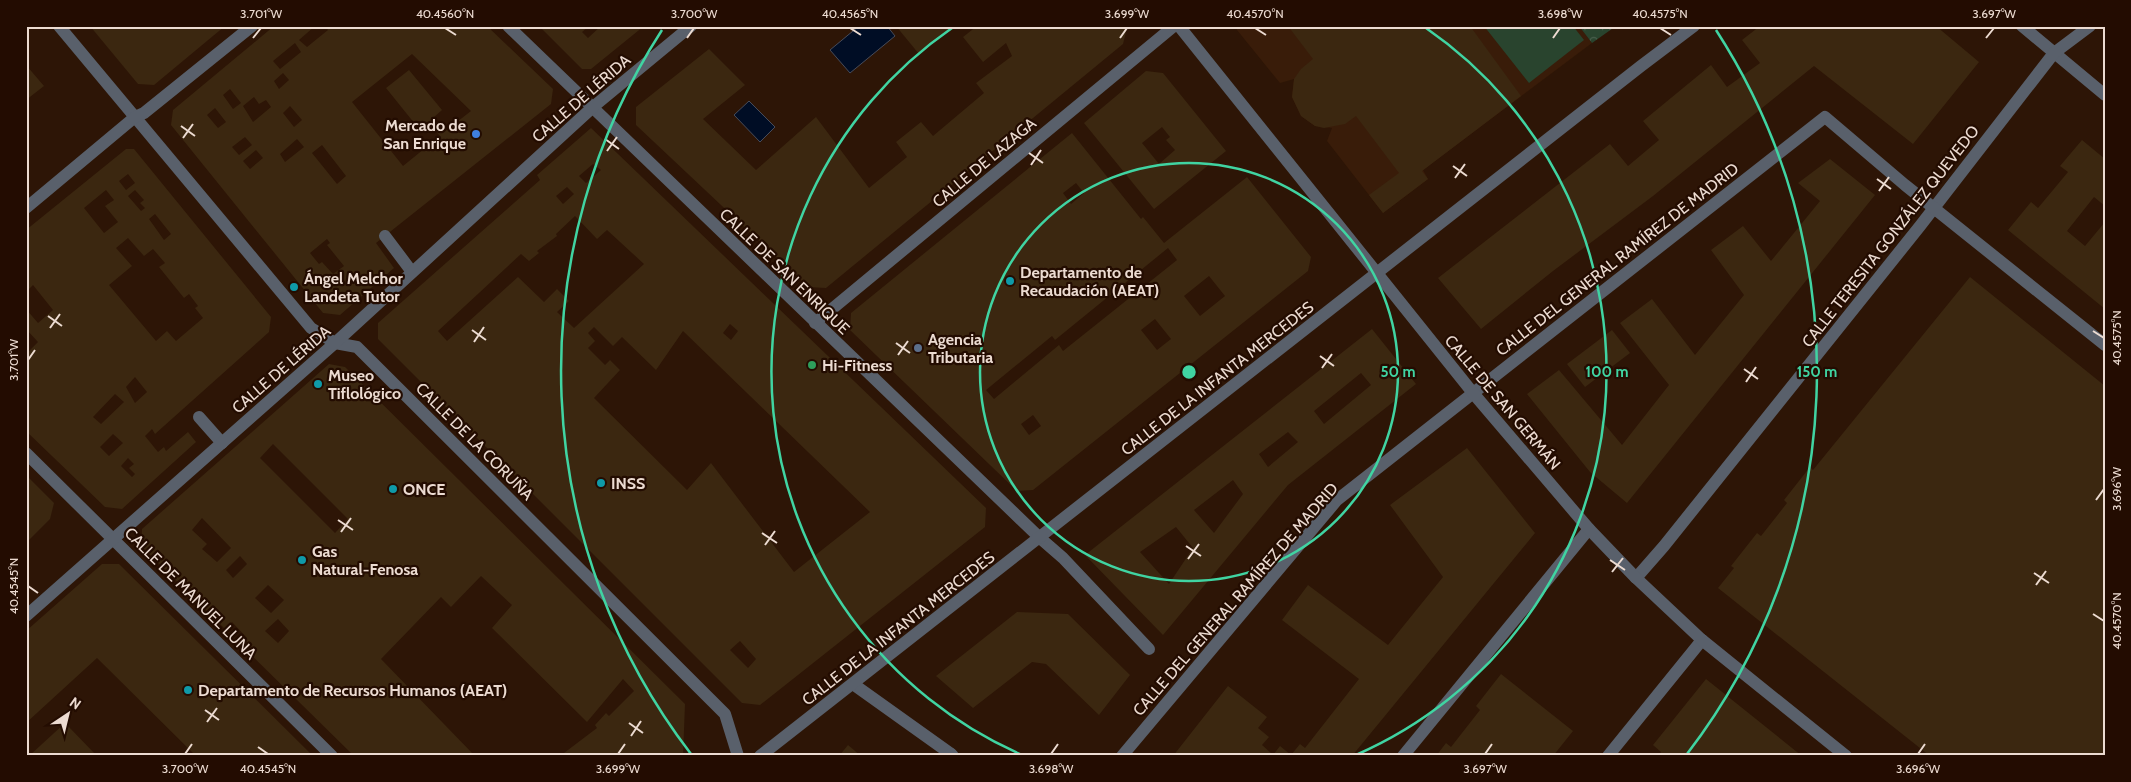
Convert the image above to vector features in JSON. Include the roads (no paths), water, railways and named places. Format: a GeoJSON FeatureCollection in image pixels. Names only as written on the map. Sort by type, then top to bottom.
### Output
{"type":"FeatureCollection","features":[{"type":"Feature","properties":{"kind":"street","name":"CALLE DE LA CORUÑA"},"geometry":{"type":"LineString","coordinates":[[59,26],[311,328],[336,343],[357,347],[725,714],[738,756]]}},
{"type":"Feature","properties":{"kind":"street"},"geometry":{"type":"LineString","coordinates":[[26,208],[135,118],[144,114],[252,26]]}},
{"type":"Feature","properties":{"kind":"street","name":"CALLE DE SAN ENRIQUE"},"geometry":{"type":"LineString","coordinates":[[508,26],[1062,558],[1149,649]]}},
{"type":"Feature","properties":{"kind":"street","name":"CALLE DE LÉRIDA"},"geometry":{"type":"LineString","coordinates":[[26,616],[112,538],[336,343],[593,107],[691,26]]}},
{"type":"Feature","properties":{"kind":"street","name":"CALLE DE LAZAGA"},"geometry":{"type":"LineString","coordinates":[[815,322],[1174,26]]}},
{"type":"Feature","properties":{"kind":"street","name":"CALLE DE SAN GERMÁN"},"geometry":{"type":"LineString","coordinates":[[1179,26],[1473,394],[1589,529],[1636,578],[1702,640],[1846,756]]}},
{"type":"Feature","properties":{"kind":"street","name":"CALLE DE LA INFANTA MERCEDES"},"geometry":{"type":"LineString","coordinates":[[760,756],[1640,66],[1694,26]]}},
{"type":"Feature","properties":{"kind":"street"},"geometry":{"type":"LineString","coordinates":[[2022,26],[2105,95]]}},
{"type":"Feature","properties":{"kind":"street","name":"CALLE TERESITA GONZÁLEZ QUEVEDO"},"geometry":{"type":"LineString","coordinates":[[1636,578],[1664,546],[1935,208],[2054,53],[2090,26]]}},
{"type":"Feature","properties":{"kind":"street","name":"CALLE DEL GENERAL RAMÍREZ DE MADRID"},"geometry":{"type":"LineString","coordinates":[[1122,756],[1337,500],[1825,117],[1905,185],[2105,345]]}},
{"type":"Feature","properties":{"kind":"street"},"geometry":{"type":"LineString","coordinates":[[385,236],[412,272]]}},
{"type":"Feature","properties":{"kind":"street"},"geometry":{"type":"LineString","coordinates":[[198,417],[222,443]]}},
{"type":"Feature","properties":{"kind":"street","name":"CALLE DE MANUEL LUNA"},"geometry":{"type":"LineString","coordinates":[[26,453],[332,756]]}},
{"type":"Feature","properties":{"kind":"street"},"geometry":{"type":"LineString","coordinates":[[1403,756],[1589,529]]}},
{"type":"Feature","properties":{"kind":"street"},"geometry":{"type":"LineString","coordinates":[[1608,756],[1702,640]]}},
{"type":"Feature","properties":{"kind":"street"},"geometry":{"type":"LineString","coordinates":[[853,684],[952,755]]}},
{"type":"Feature","properties":{"kind":"water"},"geometry":{"type":"Polygon","coordinates":[[[859,26],[887,26],[895,36],[850,73],[830,50],[859,26]]]}},
{"type":"Feature","properties":{"kind":"water"},"geometry":{"type":"Polygon","coordinates":[[[749,101],[775,127],[760,142],[734,115],[749,101]]]}},
{"type":"Feature","properties":{"kind":"place","name":"Mercado de San Enrique"},"geometry":{"type":"Point","coordinates":[476,134]}},
{"type":"Feature","properties":{"kind":"place","name":"Departamento de Recaudación (AEAT)"},"geometry":{"type":"Point","coordinates":[1010,281]}},
{"type":"Feature","properties":{"kind":"place","name":"Ángel Melchor Landeta Tutor"},"geometry":{"type":"Point","coordinates":[294,287]}},
{"type":"Feature","properties":{"kind":"place","name":"Agencia Tributaria"},"geometry":{"type":"Point","coordinates":[918,348]}},
{"type":"Feature","properties":{"kind":"place","name":"Hi-Fitness"},"geometry":{"type":"Point","coordinates":[812,365]}},
{"type":"Feature","properties":{"kind":"place","name":"Museo Tiflológico"},"geometry":{"type":"Point","coordinates":[318,384]}},
{"type":"Feature","properties":{"kind":"place","name":"INSS"},"geometry":{"type":"Point","coordinates":[601,483]}},
{"type":"Feature","properties":{"kind":"place","name":"ONCE"},"geometry":{"type":"Point","coordinates":[393,489]}},
{"type":"Feature","properties":{"kind":"place","name":"Gas Natural-Fenosa"},"geometry":{"type":"Point","coordinates":[302,560]}},
{"type":"Feature","properties":{"kind":"place","name":"Departamento de Recursos Humanos (AEAT)"},"geometry":{"type":"Point","coordinates":[188,690]}}]}
